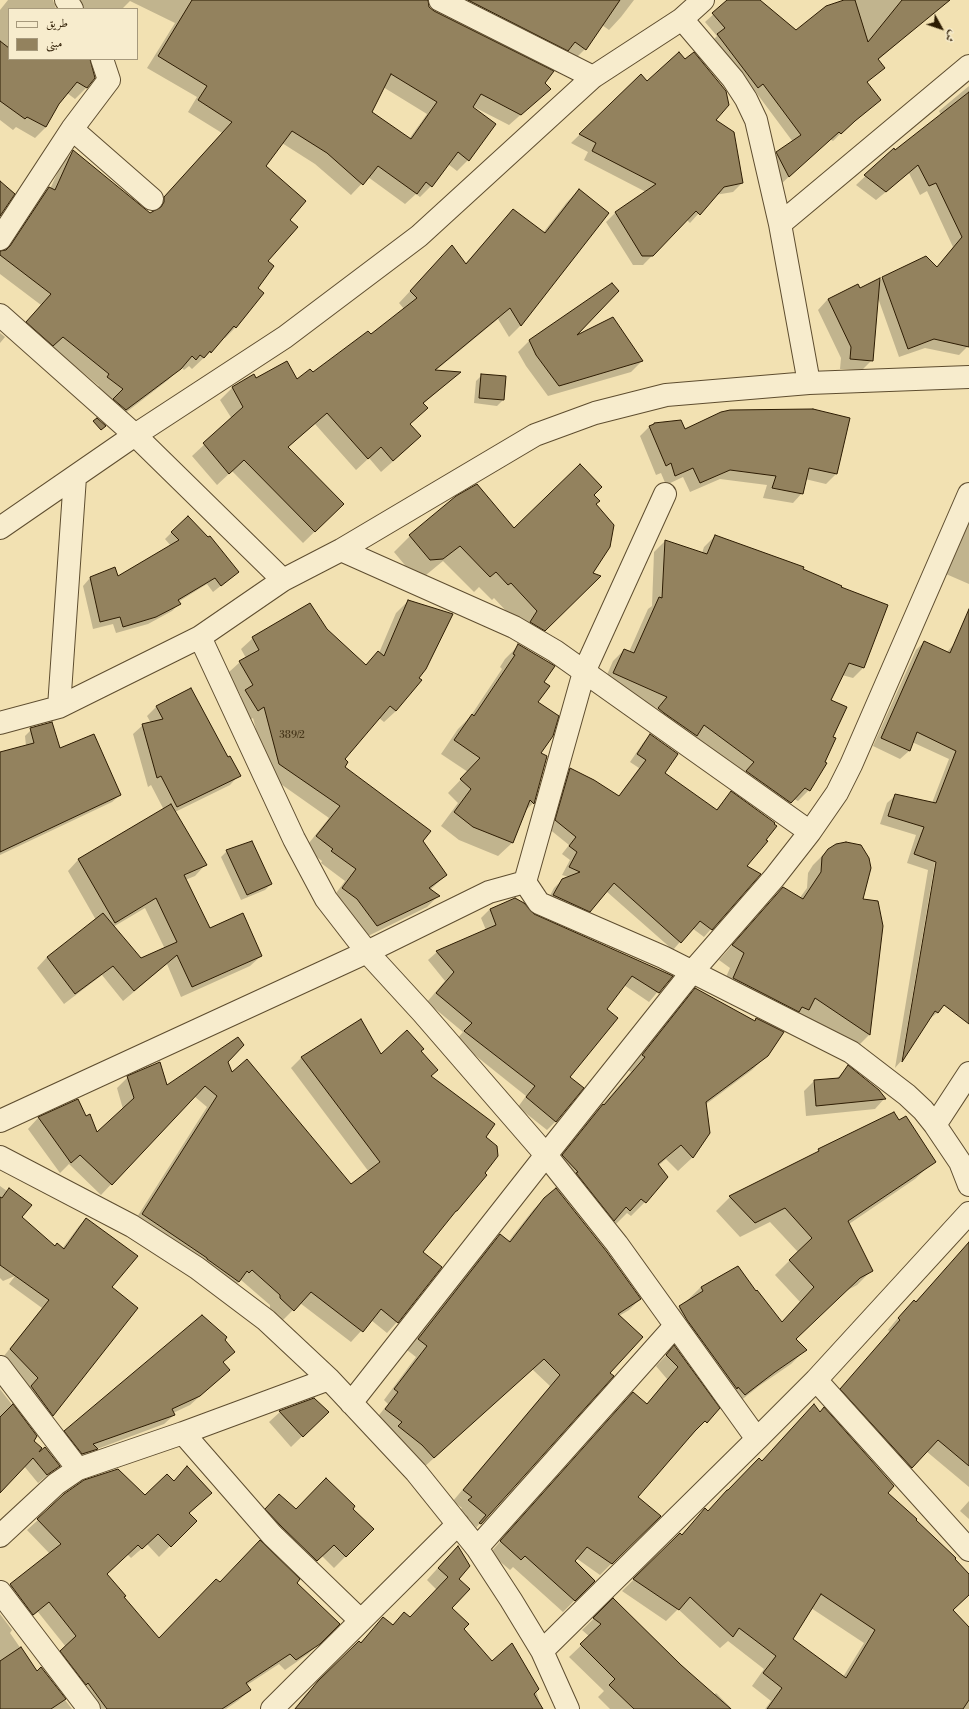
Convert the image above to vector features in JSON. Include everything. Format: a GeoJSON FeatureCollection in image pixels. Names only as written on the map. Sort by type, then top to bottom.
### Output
{"type":"FeatureCollection","features":[{"type":"Feature","properties":{"kind":"street"},"geometry":{"type":"LineString","coordinates":[[440,0],[593,77]]}},
{"type":"Feature","properties":{"kind":"street"},"geometry":{"type":"LineString","coordinates":[[0,528],[135,435],[285,336],[419,236],[593,77],[682,19],[703,0]]}},
{"type":"Feature","properties":{"kind":"street"},"geometry":{"type":"LineString","coordinates":[[682,19],[733,80],[746,99],[756,120],[780,224],[809,383]]}},
{"type":"Feature","properties":{"kind":"street"},"geometry":{"type":"LineString","coordinates":[[0,239],[72,130],[109,80],[102,60]]}},
{"type":"Feature","properties":{"kind":"street"},"geometry":{"type":"LineString","coordinates":[[780,224],[969,66]]}},
{"type":"Feature","properties":{"kind":"street"},"geometry":{"type":"LineString","coordinates":[[72,130],[152,199]]}},
{"type":"Feature","properties":{"kind":"street"},"geometry":{"type":"LineString","coordinates":[[0,315],[135,435],[283,580]]}},
{"type":"Feature","properties":{"kind":"street"},"geometry":{"type":"LineString","coordinates":[[0,723],[60,707],[200,637],[283,580],[341,550],[535,435],[595,413],[666,395],[809,383],[969,377]]}},
{"type":"Feature","properties":{"kind":"street"},"geometry":{"type":"LineString","coordinates":[[60,707],[74,477]]}},
{"type":"Feature","properties":{"kind":"street"},"geometry":{"type":"LineString","coordinates":[[665,494],[584,672],[525,882],[539,903],[662,957],[851,1052],[907,1095],[923,1110],[960,1162],[969,1186]]}},
{"type":"Feature","properties":{"kind":"street"},"geometry":{"type":"LineString","coordinates":[[351,1403],[692,972],[774,878],[810,832],[837,793],[851,765],[969,494]]}},
{"type":"Feature","properties":{"kind":"street"},"geometry":{"type":"LineString","coordinates":[[341,550],[514,627],[555,651],[810,832]]}},
{"type":"Feature","properties":{"kind":"street"},"geometry":{"type":"LineString","coordinates":[[200,637],[309,868],[326,899],[367,952],[422,1012],[546,1155],[618,1244],[757,1439]]}},
{"type":"Feature","properties":{"kind":"street"},"geometry":{"type":"LineString","coordinates":[[0,1121],[367,952],[489,892],[525,882]]}},
{"type":"Feature","properties":{"kind":"street"},"geometry":{"type":"LineString","coordinates":[[935,1125],[969,1073]]}},
{"type":"Feature","properties":{"kind":"street"},"geometry":{"type":"LineString","coordinates":[[0,1157],[132,1226],[197,1268],[266,1320],[329,1379],[416,1472],[477,1548],[542,1651],[568,1709]]}},
{"type":"Feature","properties":{"kind":"street"},"geometry":{"type":"LineString","coordinates":[[542,1651],[816,1380],[969,1213]]}},
{"type":"Feature","properties":{"kind":"street"},"geometry":{"type":"LineString","coordinates":[[477,1548],[675,1326]]}},
{"type":"Feature","properties":{"kind":"street"},"geometry":{"type":"LineString","coordinates":[[0,1367],[78,1469]]}},
{"type":"Feature","properties":{"kind":"street"},"geometry":{"type":"LineString","coordinates":[[0,1536],[56,1484],[78,1469],[183,1433],[329,1379]]}},
{"type":"Feature","properties":{"kind":"street"},"geometry":{"type":"LineString","coordinates":[[816,1380],[969,1550]]}},
{"type":"Feature","properties":{"kind":"street"},"geometry":{"type":"LineString","coordinates":[[183,1433],[272,1534],[360,1620]]}},
{"type":"Feature","properties":{"kind":"street"},"geometry":{"type":"LineString","coordinates":[[272,1709],[458,1524]]}},
{"type":"Feature","properties":{"kind":"street"},"geometry":{"type":"LineString","coordinates":[[0,1592],[88,1709]]}},
{"type":"Feature","properties":{"kind":"building"},"geometry":{"type":"Polygon","coordinates":[[[192,0],[428,0],[429,7],[434,11],[554,71],[545,83],[551,89],[521,115],[481,94],[473,107],[496,124],[469,161],[458,152],[432,187],[426,182],[417,194],[378,166],[363,185],[327,153],[292,131],[266,166],[306,201],[290,220],[298,227],[268,261],[274,266],[258,288],[264,293],[236,328],[234,326],[211,353],[210,351],[204,358],[200,355],[196,360],[192,356],[181,369],[126,410],[113,399],[123,389],[107,377],[109,374],[63,337],[53,346],[26,322],[51,294],[0,255],[0,251],[6,250],[10,246],[49,187],[55,190],[73,150],[150,213],[161,207],[164,202],[164,197],[232,122],[198,100],[207,86],[158,56],[192,0]],[[391,74],[372,112],[411,139],[437,102],[391,74]]]}},
{"type":"Feature","properties":{"kind":"building"},"geometry":{"type":"Polygon","coordinates":[[[468,0],[620,0],[586,50],[575,42],[568,51],[468,0]]]}},
{"type":"Feature","properties":{"kind":"building"},"geometry":{"type":"Polygon","coordinates":[[[727,0],[760,0],[796,30],[826,6],[844,0],[855,0],[868,42],[902,0],[950,0],[878,59],[885,68],[867,82],[881,100],[841,134],[839,132],[789,177],[776,152],[801,135],[763,84],[758,88],[717,34],[725,28],[712,13],[727,0]]]}},
{"type":"Feature","properties":{"kind":"building"},"geometry":{"type":"Polygon","coordinates":[[[0,41],[8,47],[8,60],[90,60],[95,78],[87,88],[77,82],[59,104],[46,127],[27,117],[25,119],[0,101],[0,41]]]}},
{"type":"Feature","properties":{"kind":"building"},"geometry":{"type":"Polygon","coordinates":[[[679,52],[685,59],[694,52],[726,91],[729,105],[716,120],[734,132],[743,183],[724,187],[700,215],[696,211],[653,256],[642,256],[615,212],[656,184],[592,151],[596,143],[579,134],[641,74],[647,81],[679,52]]]}},
{"type":"Feature","properties":{"kind":"building"},"geometry":{"type":"Polygon","coordinates":[[[969,92],[969,347],[934,339],[908,349],[882,277],[926,256],[937,267],[962,237],[936,183],[929,186],[918,165],[886,192],[864,175],[894,148],[895,150],[969,92]]]}},
{"type":"Feature","properties":{"kind":"building"},"geometry":{"type":"Polygon","coordinates":[[[0,181],[15,194],[0,216],[0,181]]]}},
{"type":"Feature","properties":{"kind":"building"},"geometry":{"type":"Polygon","coordinates":[[[579,189],[609,213],[521,326],[510,308],[435,370],[461,372],[423,403],[428,408],[410,424],[421,436],[393,461],[381,447],[368,459],[327,413],[288,447],[344,504],[315,532],[244,460],[229,474],[203,443],[243,407],[232,387],[254,374],[256,378],[287,361],[297,379],[310,369],[313,372],[368,331],[371,334],[417,298],[410,291],[452,245],[466,264],[513,209],[545,233],[579,189]]]}},
{"type":"Feature","properties":{"kind":"building"},"geometry":{"type":"Polygon","coordinates":[[[880,278],[873,361],[850,359],[851,347],[828,299],[858,284],[860,288],[880,278]]]}},
{"type":"Feature","properties":{"kind":"building"},"geometry":{"type":"Polygon","coordinates":[[[612,283],[619,291],[577,335],[613,317],[643,361],[559,386],[536,355],[529,340],[612,283]]]}},
{"type":"Feature","properties":{"kind":"building"},"geometry":{"type":"Polygon","coordinates":[[[481,374],[506,376],[504,400],[479,398],[481,374]]]}},
{"type":"Feature","properties":{"kind":"building"},"geometry":{"type":"Polygon","coordinates":[[[813,409],[850,418],[837,474],[809,468],[803,494],[772,488],[776,476],[730,470],[700,483],[693,468],[675,476],[671,463],[666,466],[649,426],[654,423],[681,420],[685,429],[721,412],[730,410],[813,409]]]}},
{"type":"Feature","properties":{"kind":"building"},"geometry":{"type":"Polygon","coordinates":[[[97,418],[106,426],[101,430],[93,421],[97,418]]]}},
{"type":"Feature","properties":{"kind":"building"},"geometry":{"type":"Polygon","coordinates":[[[580,464],[602,487],[594,495],[600,501],[596,504],[614,525],[610,547],[593,573],[601,576],[545,631],[530,622],[537,611],[511,583],[508,585],[496,572],[490,577],[460,546],[443,559],[430,560],[409,535],[456,496],[477,484],[514,528],[580,464]]]}},
{"type":"Feature","properties":{"kind":"building"},"geometry":{"type":"Polygon","coordinates":[[[188,516],[208,537],[210,536],[239,572],[221,586],[215,578],[178,600],[181,604],[156,617],[123,627],[120,617],[100,622],[90,577],[115,567],[118,576],[179,540],[171,532],[188,516]]]}},
{"type":"Feature","properties":{"kind":"building"},"geometry":{"type":"Polygon","coordinates":[[[715,535],[804,567],[803,569],[842,586],[841,587],[888,605],[864,668],[849,663],[831,700],[847,707],[833,737],[836,738],[825,762],[827,763],[810,791],[805,788],[791,803],[746,771],[754,762],[704,725],[697,736],[658,708],[667,697],[613,673],[624,649],[634,653],[659,597],[662,598],[665,540],[707,554],[715,535]]]}},
{"type":"Feature","properties":{"kind":"building"},"geometry":{"type":"Polygon","coordinates":[[[408,600],[453,614],[426,669],[419,678],[422,680],[396,711],[390,706],[345,759],[348,762],[345,767],[431,831],[423,841],[447,875],[429,888],[440,896],[377,926],[357,899],[342,888],[356,869],[331,851],[333,849],[316,836],[340,806],[279,764],[264,707],[258,711],[245,690],[253,685],[239,661],[259,650],[252,637],[310,603],[327,629],[366,665],[378,651],[384,656],[408,600]]]}},
{"type":"Feature","properties":{"kind":"building"},"geometry":{"type":"Polygon","coordinates":[[[969,609],[969,1024],[944,1005],[938,1013],[935,1011],[902,1062],[936,862],[914,854],[924,827],[888,816],[895,794],[936,803],[956,751],[917,732],[910,751],[881,738],[924,641],[950,653],[969,609]]]}},
{"type":"Feature","properties":{"kind":"building"},"geometry":{"type":"Polygon","coordinates":[[[518,644],[555,666],[544,682],[550,686],[538,702],[559,716],[553,736],[541,753],[547,756],[534,804],[530,800],[513,843],[473,827],[454,812],[471,789],[460,779],[480,758],[454,740],[472,714],[474,716],[515,655],[513,654],[518,644]]]}},
{"type":"Feature","properties":{"kind":"building"},"geometry":{"type":"Polygon","coordinates":[[[191,688],[228,757],[230,756],[241,776],[177,807],[161,776],[157,778],[142,724],[163,719],[156,706],[191,688]]]}},
{"type":"Feature","properties":{"kind":"building"},"geometry":{"type":"Polygon","coordinates":[[[52,722],[60,748],[94,734],[121,795],[0,852],[0,752],[34,743],[30,728],[52,722]]]}},
{"type":"Feature","properties":{"kind":"building"},"geometry":{"type":"Polygon","coordinates":[[[650,734],[678,754],[665,773],[717,810],[731,791],[777,826],[766,840],[768,841],[747,866],[761,874],[712,930],[700,921],[681,943],[614,883],[590,912],[553,895],[562,879],[580,872],[569,867],[577,852],[569,846],[576,837],[555,820],[570,768],[594,780],[619,796],[646,760],[637,754],[650,734]]]}},
{"type":"Feature","properties":{"kind":"building"},"geometry":{"type":"Polygon","coordinates":[[[171,804],[207,865],[184,875],[210,928],[243,913],[262,956],[192,987],[177,955],[134,991],[113,966],[75,994],[47,957],[103,913],[141,958],[177,942],[156,898],[115,923],[78,859],[171,804]]]}},
{"type":"Feature","properties":{"kind":"building"},"geometry":{"type":"Polygon","coordinates":[[[252,841],[272,884],[247,895],[226,850],[252,841]]]}},
{"type":"Feature","properties":{"kind":"building"},"geometry":{"type":"Polygon","coordinates":[[[846,842],[861,845],[869,858],[871,868],[863,899],[878,901],[883,926],[870,1035],[815,998],[809,1010],[802,1007],[799,1012],[733,978],[744,953],[732,945],[783,887],[803,899],[821,872],[822,857],[828,849],[836,844],[846,842]]]}},
{"type":"Feature","properties":{"kind":"building"},"geometry":{"type":"Polygon","coordinates":[[[515,898],[524,903],[534,914],[673,976],[659,993],[632,976],[607,1009],[618,1018],[570,1077],[584,1088],[556,1122],[526,1097],[535,1086],[464,1031],[472,1023],[436,993],[454,972],[436,951],[496,925],[490,909],[515,898]]]}},
{"type":"Feature","properties":{"kind":"building"},"geometry":{"type":"Polygon","coordinates":[[[695,988],[755,1021],[756,1018],[784,1032],[768,1056],[706,1102],[710,1133],[693,1158],[681,1145],[658,1164],[668,1177],[646,1203],[641,1199],[630,1211],[626,1207],[614,1221],[576,1173],[578,1172],[562,1155],[603,1104],[604,1105],[645,1057],[642,1055],[695,988]]]}},
{"type":"Feature","properties":{"kind":"building"},"geometry":{"type":"Polygon","coordinates":[[[361,1019],[381,1054],[407,1030],[424,1049],[421,1051],[438,1070],[431,1076],[495,1124],[486,1137],[497,1146],[498,1156],[485,1173],[487,1175],[423,1252],[442,1267],[398,1323],[381,1309],[363,1332],[311,1292],[294,1311],[280,1298],[280,1295],[252,1270],[249,1273],[247,1271],[239,1282],[207,1258],[142,1214],[217,1096],[205,1086],[112,1185],[80,1155],[71,1163],[38,1117],[78,1099],[86,1116],[90,1114],[97,1132],[134,1098],[127,1076],[160,1062],[167,1085],[238,1037],[244,1045],[228,1062],[232,1072],[247,1059],[351,1184],[380,1162],[301,1057],[361,1019]]]}},
{"type":"Feature","properties":{"kind":"building"},"geometry":{"type":"Polygon","coordinates":[[[848,1065],[879,1090],[886,1099],[816,1106],[814,1080],[839,1078],[848,1065]]]}},
{"type":"Feature","properties":{"kind":"building"},"geometry":{"type":"Polygon","coordinates":[[[894,1112],[899,1120],[906,1116],[936,1162],[848,1221],[873,1271],[860,1278],[796,1339],[807,1350],[745,1395],[738,1387],[737,1389],[687,1320],[679,1306],[703,1291],[701,1287],[738,1266],[756,1291],[757,1290],[782,1322],[814,1287],[789,1260],[812,1238],[785,1208],[755,1223],[729,1196],[819,1151],[818,1149],[894,1112]]]}},
{"type":"Feature","properties":{"kind":"building"},"geometry":{"type":"Polygon","coordinates":[[[9,1188],[32,1205],[22,1217],[55,1246],[57,1243],[64,1249],[86,1218],[138,1256],[112,1287],[138,1308],[53,1416],[31,1386],[38,1378],[10,1349],[49,1300],[0,1265],[0,1197],[2,1198],[9,1188]]]}},
{"type":"Feature","properties":{"kind":"building"},"geometry":{"type":"Polygon","coordinates":[[[556,1188],[607,1252],[641,1299],[618,1314],[643,1337],[610,1373],[614,1376],[481,1524],[479,1523],[486,1515],[468,1500],[472,1497],[463,1490],[560,1375],[544,1359],[434,1458],[422,1445],[398,1426],[402,1422],[385,1409],[398,1392],[394,1389],[427,1346],[418,1339],[500,1234],[510,1242],[544,1198],[556,1188]]]}},
{"type":"Feature","properties":{"kind":"building"},"geometry":{"type":"Polygon","coordinates":[[[969,1242],[969,1466],[938,1440],[912,1468],[840,1389],[900,1320],[898,1318],[914,1300],[916,1302],[969,1242]]]}},
{"type":"Feature","properties":{"kind":"building"},"geometry":{"type":"Polygon","coordinates":[[[202,1315],[227,1337],[225,1340],[235,1352],[223,1362],[230,1370],[200,1396],[172,1409],[175,1415],[93,1444],[98,1449],[82,1454],[64,1431],[202,1315]]]}},
{"type":"Feature","properties":{"kind":"building"},"geometry":{"type":"Polygon","coordinates":[[[674,1345],[720,1408],[707,1423],[705,1421],[695,1431],[638,1497],[661,1516],[612,1564],[587,1547],[575,1561],[595,1581],[575,1601],[525,1556],[521,1560],[500,1541],[633,1392],[647,1404],[678,1367],[666,1355],[674,1345]]]}},
{"type":"Feature","properties":{"kind":"building"},"geometry":{"type":"Polygon","coordinates":[[[314,1398],[329,1412],[303,1437],[279,1411],[314,1398]]]}},
{"type":"Feature","properties":{"kind":"building"},"geometry":{"type":"Polygon","coordinates":[[[13,1404],[37,1436],[34,1441],[42,1448],[39,1452],[45,1447],[60,1466],[47,1475],[33,1458],[0,1493],[0,1417],[13,1404]]]}},
{"type":"Feature","properties":{"kind":"building"},"geometry":{"type":"Polygon","coordinates":[[[814,1404],[820,1412],[824,1407],[894,1486],[888,1493],[917,1519],[916,1520],[956,1558],[955,1559],[969,1574],[969,1595],[953,1610],[969,1627],[969,1700],[963,1709],[767,1709],[782,1688],[763,1673],[776,1656],[739,1628],[733,1637],[690,1597],[679,1610],[633,1579],[680,1533],[682,1535],[705,1508],[708,1511],[759,1458],[762,1461],[814,1404]],[[821,1594],[793,1639],[846,1678],[875,1630],[821,1594]]]}},
{"type":"Feature","properties":{"kind":"building"},"geometry":{"type":"Polygon","coordinates":[[[187,1466],[212,1493],[189,1513],[197,1521],[171,1547],[158,1534],[142,1549],[138,1545],[107,1574],[126,1596],[124,1597],[159,1638],[216,1579],[220,1582],[260,1540],[300,1579],[297,1583],[340,1624],[320,1644],[296,1660],[290,1654],[246,1683],[251,1690],[222,1709],[107,1709],[88,1683],[86,1685],[60,1651],[76,1636],[49,1602],[33,1615],[10,1584],[61,1544],[37,1519],[64,1494],[84,1480],[118,1469],[145,1495],[167,1474],[174,1481],[187,1466]]]}},
{"type":"Feature","properties":{"kind":"building"},"geometry":{"type":"Polygon","coordinates":[[[326,1478],[355,1506],[353,1509],[374,1529],[346,1557],[334,1545],[317,1561],[265,1509],[279,1494],[296,1509],[326,1478]]]}},
{"type":"Feature","properties":{"kind":"building"},"geometry":{"type":"Polygon","coordinates":[[[458,1546],[470,1566],[459,1579],[470,1589],[452,1608],[469,1624],[464,1629],[492,1661],[512,1643],[539,1689],[534,1694],[543,1709],[295,1709],[318,1681],[359,1641],[361,1643],[383,1617],[393,1625],[404,1612],[410,1617],[448,1577],[438,1568],[458,1546]]]}},
{"type":"Feature","properties":{"kind":"building"},"geometry":{"type":"Polygon","coordinates":[[[613,1598],[681,1665],[731,1709],[634,1709],[609,1685],[615,1679],[580,1644],[601,1624],[593,1618],[613,1598]]]}},
{"type":"Feature","properties":{"kind":"building"},"geometry":{"type":"Polygon","coordinates":[[[21,1647],[37,1671],[41,1667],[66,1699],[51,1709],[0,1709],[0,1661],[21,1647]]]}}]}
